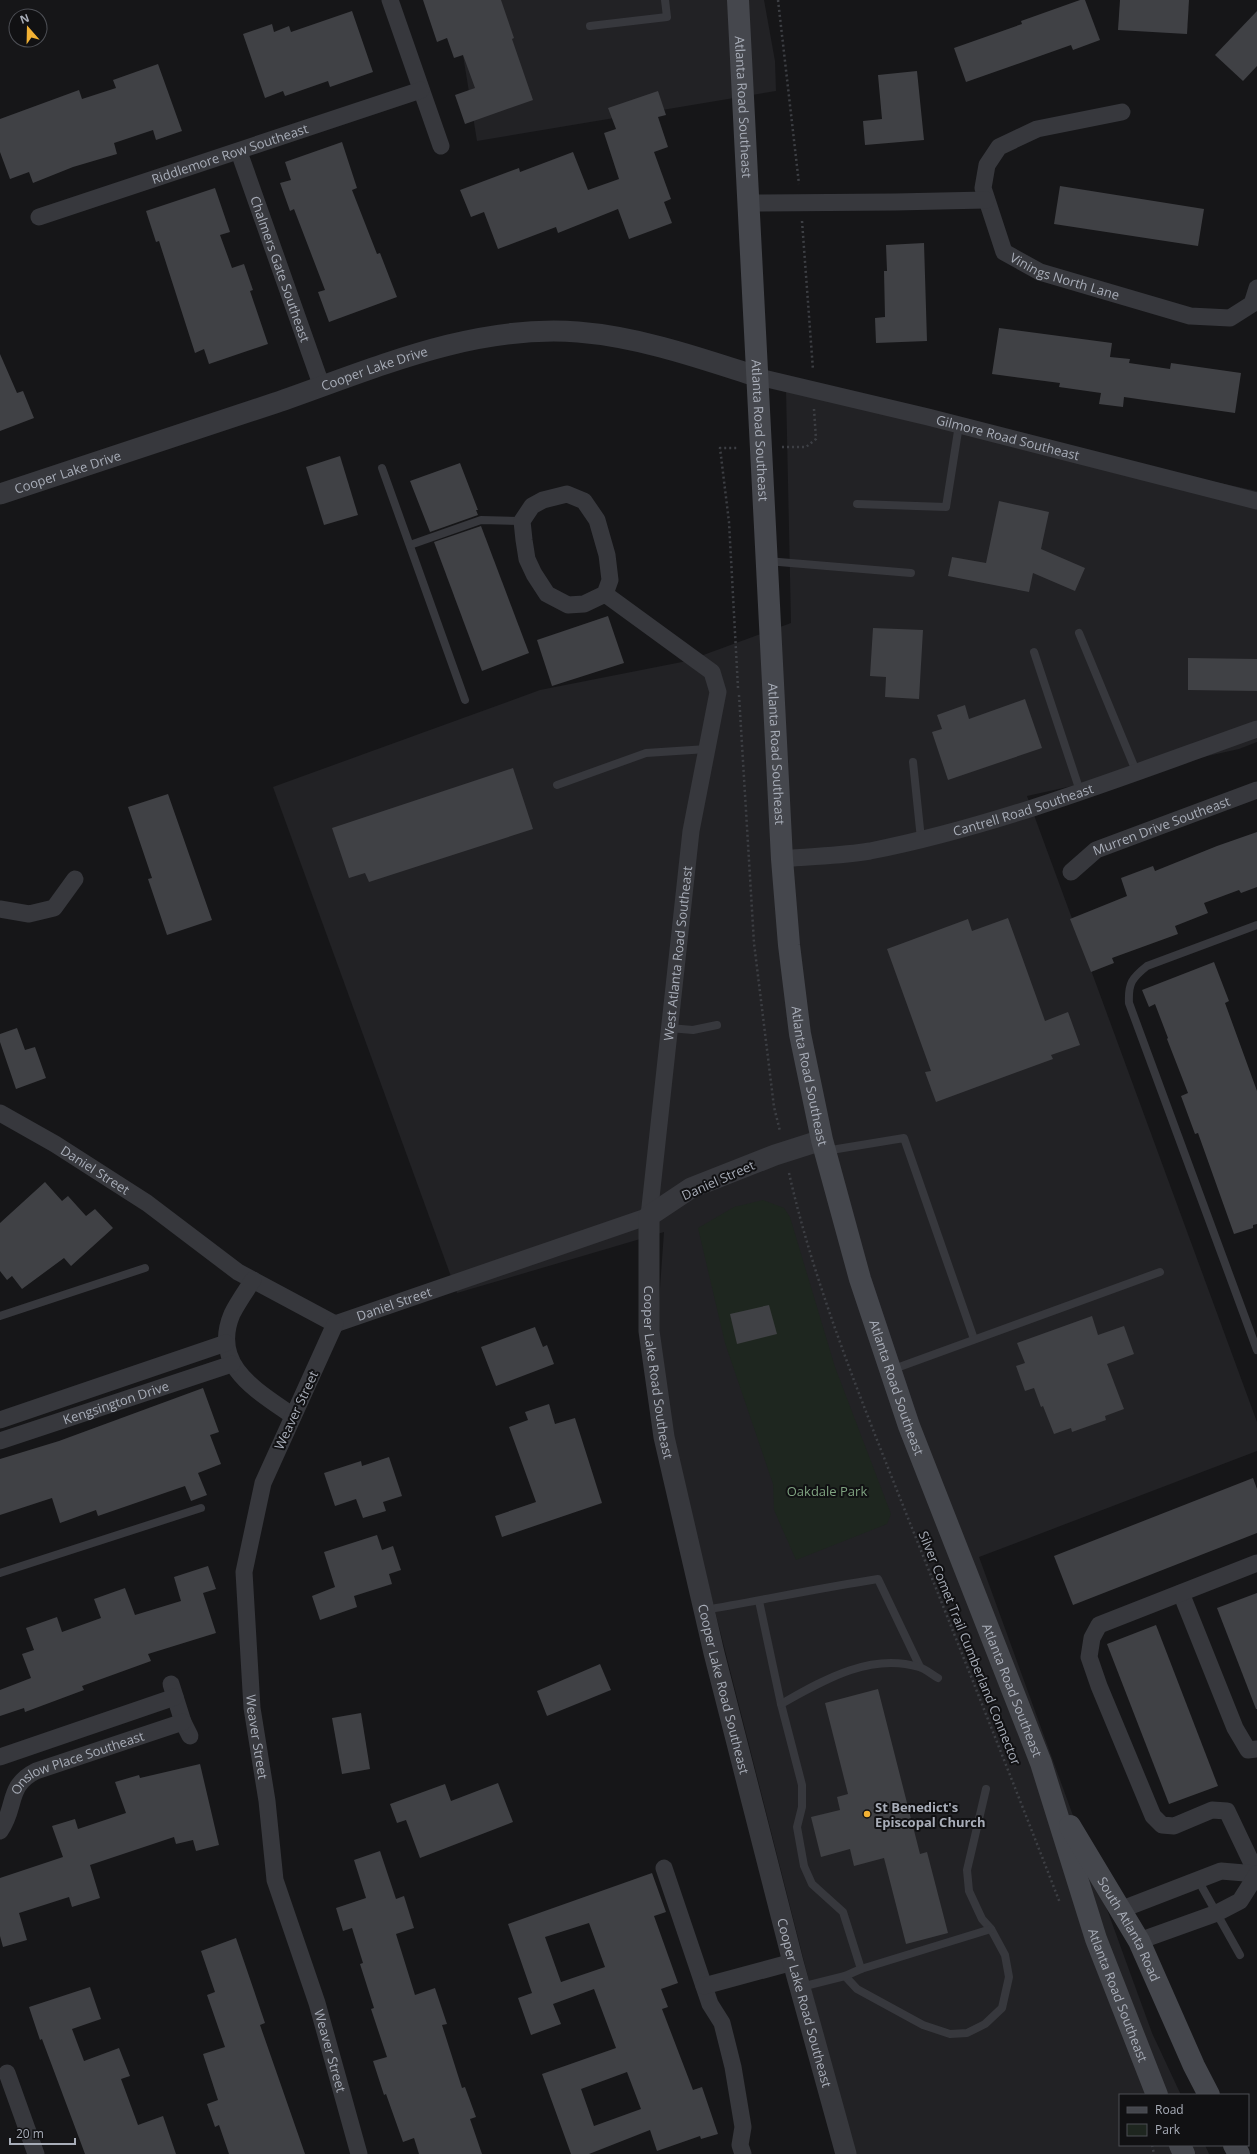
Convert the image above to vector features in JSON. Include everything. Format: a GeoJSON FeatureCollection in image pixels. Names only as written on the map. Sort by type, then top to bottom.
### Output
{"type":"FeatureCollection","features":[{"type":"Feature","properties":{"kind":"main road","name":"Atlanta Road Southeast"},"geometry":{"type":"LineString","coordinates":[[738,0],[759,377],[766,561],[782,859],[794,989],[800,1034],[823,1146],[860,1279],[890,1370],[909,1426],[1053,1797],[1096,1939],[1157,2094]]}},
{"type":"Feature","properties":{"kind":"main road","name":"South Atlanta Road"},"geometry":{"type":"LineString","coordinates":[[1053,1797],[1140,1941],[1194,2066],[1208,2094]]}},
{"type":"Feature","properties":{"kind":"street"},"geometry":{"type":"LineString","coordinates":[[390,0],[441,146]]}},
{"type":"Feature","properties":{"kind":"street","name":"Riddlemore Row Southeast"},"geometry":{"type":"LineString","coordinates":[[39,217],[239,152],[421,90]]}},
{"type":"Feature","properties":{"kind":"street","name":"Vinings North Lane"},"geometry":{"type":"LineString","coordinates":[[1122,112],[1037,129],[999,147],[987,165],[983,188],[1004,252],[1040,272],[1190,316],[1230,318],[1252,304],[1257,288]]}},
{"type":"Feature","properties":{"kind":"street","name":"Chalmers Gate Southeast"},"geometry":{"type":"LineString","coordinates":[[239,152],[322,387]]}},
{"type":"Feature","properties":{"kind":"street"},"geometry":{"type":"LineString","coordinates":[[750,203],[986,200]]}},
{"type":"Feature","properties":{"kind":"street","name":"Cooper Lake Drive"},"geometry":{"type":"LineString","coordinates":[[0,494],[157,444],[322,387],[386,362],[479,339],[521,332],[578,332],[638,341],[759,377]]}},
{"type":"Feature","properties":{"kind":"street","name":"Gilmore Road Southeast"},"geometry":{"type":"LineString","coordinates":[[759,377],[959,425],[1257,501]]}},
{"type":"Feature","properties":{"kind":"street"},"geometry":{"type":"LineString","coordinates":[[567,494],[584,501],[597,520],[607,555],[610,580],[605,594],[584,604],[568,605],[547,594],[534,574],[527,559],[522,520],[532,506],[543,500],[567,494]]}},
{"type":"Feature","properties":{"kind":"street","name":"West Atlanta Road Southeast"},"geometry":{"type":"LineString","coordinates":[[605,594],[712,672],[718,692],[691,831],[649,1216]]}},
{"type":"Feature","properties":{"kind":"street","name":"Cantrell Road Southeast"},"geometry":{"type":"LineString","coordinates":[[782,859],[868,851],[959,830],[1080,791],[1257,729]]}},
{"type":"Feature","properties":{"kind":"street","name":"Murren Drive Southeast"},"geometry":{"type":"LineString","coordinates":[[1071,872],[1096,850],[1257,790]]}},
{"type":"Feature","properties":{"kind":"street"},"geometry":{"type":"LineString","coordinates":[[0,910],[29,914],[54,908],[75,879]]}},
{"type":"Feature","properties":{"kind":"street","name":"Daniel Street"},"geometry":{"type":"LineString","coordinates":[[0,1113],[55,1144],[147,1203],[238,1272],[335,1324],[649,1216],[692,1188],[775,1155],[823,1146]]}},
{"type":"Feature","properties":{"kind":"street","name":"Cooper Lake Road Southeast"},"geometry":{"type":"LineString","coordinates":[[649,1216],[647,1254],[650,1338],[664,1437],[704,1610],[793,1962],[846,2154]]}},
{"type":"Feature","properties":{"kind":"street"},"geometry":{"type":"LineString","coordinates":[[253,1280],[232,1315],[226,1343],[232,1364],[254,1388],[293,1416]]}},
{"type":"Feature","properties":{"kind":"street","name":"Weaver Street"},"geometry":{"type":"LineString","coordinates":[[335,1324],[263,1483],[244,1572],[252,1708],[267,1801],[275,1880],[317,2003],[359,2154]]}},
{"type":"Feature","properties":{"kind":"street","name":"Kengsington Drive"},"geometry":{"type":"LineString","coordinates":[[0,1420],[226,1343]]}},
{"type":"Feature","properties":{"kind":"street","name":"Kengsington Drive"},"geometry":{"type":"LineString","coordinates":[[0,1441],[232,1364]]}},
{"type":"Feature","properties":{"kind":"street"},"geometry":{"type":"LineString","coordinates":[[1257,1563],[1099,1625],[1092,1638],[1089,1657],[1099,1686],[1153,1816],[1162,1825],[1174,1826],[1212,1810],[1227,1811],[1257,1874]]}},
{"type":"Feature","properties":{"kind":"street"},"geometry":{"type":"LineString","coordinates":[[1181,1593],[1235,1728],[1248,1750],[1257,1749]]}},
{"type":"Feature","properties":{"kind":"street","name":"Onslow Place Southeast"},"geometry":{"type":"LineString","coordinates":[[0,1757],[173,1691],[186,1729],[36,1771],[25,1777],[17,1786],[7,1821],[0,1831]]}},
{"type":"Feature","properties":{"kind":"street"},"geometry":{"type":"LineString","coordinates":[[664,1868],[710,2004],[722,2023],[733,2067],[743,2127],[740,2145],[743,2154]]}},
{"type":"Feature","properties":{"kind":"street"},"geometry":{"type":"LineString","coordinates":[[1120,1910],[1221,1871],[1257,1874]]}},
{"type":"Feature","properties":{"kind":"street"},"geometry":{"type":"LineString","coordinates":[[1140,1941],[1217,1912],[1240,1901],[1257,1874]]}},
{"type":"Feature","properties":{"kind":"street"},"geometry":{"type":"LineString","coordinates":[[704,1986],[793,1962]]}},
{"type":"Feature","properties":{"kind":"street"},"geometry":{"type":"LineString","coordinates":[[7,2073],[36,2154]]}},
{"type":"Feature","properties":{"kind":"lane"},"geometry":{"type":"LineString","coordinates":[[590,26],[667,16],[666,0]]}},
{"type":"Feature","properties":{"kind":"lane"},"geometry":{"type":"LineString","coordinates":[[857,504],[946,507],[959,425]]}},
{"type":"Feature","properties":{"kind":"lane"},"geometry":{"type":"LineString","coordinates":[[382,468],[465,700]]}},
{"type":"Feature","properties":{"kind":"lane"},"geometry":{"type":"LineString","coordinates":[[410,545],[481,520],[522,520]]}},
{"type":"Feature","properties":{"kind":"lane"},"geometry":{"type":"LineString","coordinates":[[766,561],[911,573]]}},
{"type":"Feature","properties":{"kind":"lane"},"geometry":{"type":"LineString","coordinates":[[1079,633],[1136,772]]}},
{"type":"Feature","properties":{"kind":"lane"},"geometry":{"type":"LineString","coordinates":[[1034,652],[1080,791]]}},
{"type":"Feature","properties":{"kind":"lane"},"geometry":{"type":"LineString","coordinates":[[557,785],[646,753],[707,749]]}},
{"type":"Feature","properties":{"kind":"lane"},"geometry":{"type":"LineString","coordinates":[[913,762],[921,839]]}},
{"type":"Feature","properties":{"kind":"lane"},"geometry":{"type":"LineString","coordinates":[[1257,925],[1147,966],[1135,975],[1128,988],[1129,1003],[1257,1350]]}},
{"type":"Feature","properties":{"kind":"lane"},"geometry":{"type":"LineString","coordinates":[[669,1028],[693,1030],[717,1025]]}},
{"type":"Feature","properties":{"kind":"lane"},"geometry":{"type":"LineString","coordinates":[[823,1146],[904,1138],[974,1339]]}},
{"type":"Feature","properties":{"kind":"lane"},"geometry":{"type":"LineString","coordinates":[[0,1316],[145,1268]]}},
{"type":"Feature","properties":{"kind":"lane"},"geometry":{"type":"LineString","coordinates":[[890,1370],[1160,1272]]}},
{"type":"Feature","properties":{"kind":"lane"},"geometry":{"type":"LineString","coordinates":[[0,1573],[201,1508]]}},
{"type":"Feature","properties":{"kind":"lane"},"geometry":{"type":"LineString","coordinates":[[704,1610],[759,1601],[816,1588],[878,1579],[920,1667]]}},
{"type":"Feature","properties":{"kind":"lane"},"geometry":{"type":"LineString","coordinates":[[759,1601],[781,1704],[802,1785],[802,1807],[797,1827],[804,1866],[812,1884],[843,1912],[861,1969]]}},
{"type":"Feature","properties":{"kind":"lane"},"geometry":{"type":"LineString","coordinates":[[781,1704],[840,1673],[875,1664],[898,1664],[920,1667],[938,1678]]}},
{"type":"Feature","properties":{"kind":"lane"},"geometry":{"type":"LineString","coordinates":[[845,1976],[857,1989],[923,2025],[950,2034],[967,2033],[985,2024],[1002,2008],[1009,1976],[1005,1955],[991,1929],[982,1920],[969,1892],[967,1870],[986,1789]]}},
{"type":"Feature","properties":{"kind":"lane"},"geometry":{"type":"LineString","coordinates":[[1198,1880],[1240,1955]]}},
{"type":"Feature","properties":{"kind":"lane"},"geometry":{"type":"LineString","coordinates":[[800,1987],[845,1976],[861,1969],[991,1929]]}},
{"type":"Feature","properties":{"kind":"path","name":"Silver Comet Trail Cumberland Connector"},"geometry":{"type":"LineString","coordinates":[[796,1204],[837,1332],[880,1448],[1061,1906]]}},
{"type":"Feature","properties":{"kind":"shaded area"},"geometry":{"type":"Polygon","coordinates":[[[454,0],[764,0],[775,61],[776,91],[477,141],[454,0]]]}},
{"type":"Feature","properties":{"kind":"shaded area"},"geometry":{"type":"Polygon","coordinates":[[[786,389],[1257,491],[1257,742],[1239,749],[1027,796],[1257,1422],[1257,1451],[979,1557],[1152,2033],[1181,2094],[1119,2094],[1119,2146],[1205,2146],[1209,2154],[853,2154],[654,1371],[664,1232],[457,1293],[273,787],[540,690],[687,661],[791,623],[786,389]]]}},
{"type":"Feature","properties":{"kind":"green space","name":"Oakdale Park"},"geometry":{"type":"Polygon","coordinates":[[[763,1200],[784,1208],[790,1217],[835,1367],[891,1514],[887,1524],[796,1560],[774,1510],[773,1484],[725,1343],[698,1228],[734,1207],[763,1200]]]}},
{"type":"Feature","properties":{"kind":"building"},"geometry":{"type":"Polygon","coordinates":[[[423,0],[501,0],[514,38],[512,39],[533,100],[465,124],[455,95],[475,88],[463,55],[454,58],[447,38],[437,42],[423,0]]]}},
{"type":"Feature","properties":{"kind":"building"},"geometry":{"type":"Polygon","coordinates":[[[1080,0],[1085,0],[1100,40],[1073,50],[1071,45],[966,82],[954,48],[1022,24],[1021,21],[1080,0]]]}},
{"type":"Feature","properties":{"kind":"building"},"geometry":{"type":"Polygon","coordinates":[[[1120,0],[1189,0],[1187,34],[1118,30],[1120,0]]]}},
{"type":"Feature","properties":{"kind":"building"},"geometry":{"type":"Polygon","coordinates":[[[352,11],[373,72],[330,87],[328,81],[285,96],[283,91],[265,98],[243,34],[272,24],[274,32],[289,26],[291,32],[352,11]]]}},
{"type":"Feature","properties":{"kind":"building"},"geometry":{"type":"Polygon","coordinates":[[[1257,11],[1257,66],[1243,81],[1215,55],[1257,11]]]}},
{"type":"Feature","properties":{"kind":"building"},"geometry":{"type":"Polygon","coordinates":[[[158,64],[182,131],[156,140],[153,130],[114,143],[117,154],[73,167],[33,183],[29,172],[10,179],[0,152],[0,119],[79,90],[82,99],[116,88],[113,80],[158,64]]]}},
{"type":"Feature","properties":{"kind":"building"},"geometry":{"type":"Polygon","coordinates":[[[917,71],[924,140],[865,145],[863,121],[882,119],[878,75],[917,71]]]}},
{"type":"Feature","properties":{"kind":"building"},"geometry":{"type":"Polygon","coordinates":[[[658,91],[666,115],[658,117],[668,147],[654,152],[671,199],[664,202],[672,223],[629,239],[618,209],[558,233],[556,227],[498,249],[484,212],[471,217],[460,190],[519,168],[520,172],[573,152],[588,190],[619,179],[604,133],[616,129],[608,108],[658,91]]]}},
{"type":"Feature","properties":{"kind":"building"},"geometry":{"type":"Polygon","coordinates":[[[342,142],[357,188],[352,190],[377,254],[380,253],[397,297],[329,322],[318,292],[325,290],[294,209],[290,211],[280,183],[291,180],[285,162],[342,142]]]}},
{"type":"Feature","properties":{"kind":"building"},"geometry":{"type":"Polygon","coordinates":[[[1060,186],[1204,209],[1198,246],[1054,224],[1060,186]]]}},
{"type":"Feature","properties":{"kind":"building"},"geometry":{"type":"Polygon","coordinates":[[[215,188],[230,232],[220,235],[232,268],[244,264],[253,290],[250,291],[268,344],[209,364],[204,349],[195,353],[159,241],[156,242],[146,211],[215,188]]]}},
{"type":"Feature","properties":{"kind":"building"},"geometry":{"type":"Polygon","coordinates":[[[924,243],[927,341],[876,343],[875,318],[885,317],[884,271],[887,271],[886,245],[924,243]]]}},
{"type":"Feature","properties":{"kind":"building"},"geometry":{"type":"Polygon","coordinates":[[[999,328],[1112,343],[1110,357],[1130,359],[1129,363],[1170,369],[1171,363],[1241,373],[1235,413],[1124,397],[1123,407],[1099,404],[1101,393],[1059,387],[1060,383],[992,374],[999,328]]]}},
{"type":"Feature","properties":{"kind":"building"},"geometry":{"type":"Polygon","coordinates":[[[0,354],[17,393],[23,391],[34,418],[0,431],[0,354]]]}},
{"type":"Feature","properties":{"kind":"building"},"geometry":{"type":"Polygon","coordinates":[[[340,456],[358,515],[324,525],[306,467],[340,456]]]}},
{"type":"Feature","properties":{"kind":"building"},"geometry":{"type":"Polygon","coordinates":[[[460,463],[478,510],[476,510],[478,515],[430,532],[410,481],[460,463]]]}},
{"type":"Feature","properties":{"kind":"building"},"geometry":{"type":"Polygon","coordinates":[[[999,501],[1049,512],[1041,549],[1085,568],[1075,591],[1033,573],[1029,592],[948,576],[952,557],[986,563],[999,501]]]}},
{"type":"Feature","properties":{"kind":"building"},"geometry":{"type":"Polygon","coordinates":[[[481,526],[529,653],[482,671],[434,542],[481,526]]]}},
{"type":"Feature","properties":{"kind":"building"},"geometry":{"type":"Polygon","coordinates":[[[608,616],[624,663],[552,686],[537,640],[608,616]]]}},
{"type":"Feature","properties":{"kind":"building"},"geometry":{"type":"Polygon","coordinates":[[[873,628],[923,630],[919,699],[885,697],[886,677],[870,676],[873,628]]]}},
{"type":"Feature","properties":{"kind":"building"},"geometry":{"type":"Polygon","coordinates":[[[1188,658],[1257,659],[1257,691],[1188,690],[1188,658]]]}},
{"type":"Feature","properties":{"kind":"building"},"geometry":{"type":"Polygon","coordinates":[[[1025,699],[1042,748],[948,780],[932,732],[942,729],[937,715],[965,705],[969,719],[1025,699]]]}},
{"type":"Feature","properties":{"kind":"building"},"geometry":{"type":"Polygon","coordinates":[[[513,768],[533,829],[369,882],[365,873],[349,878],[332,828],[513,768]]]}},
{"type":"Feature","properties":{"kind":"building"},"geometry":{"type":"Polygon","coordinates":[[[168,794],[212,920],[167,935],[148,879],[152,878],[128,807],[168,794]]]}},
{"type":"Feature","properties":{"kind":"building"},"geometry":{"type":"Polygon","coordinates":[[[1257,832],[1257,887],[1241,893],[1239,890],[1204,903],[1208,913],[1175,926],[1178,934],[1112,958],[1114,963],[1091,972],[1070,919],[1127,896],[1121,878],[1153,866],[1155,871],[1217,846],[1257,832]]]}},
{"type":"Feature","properties":{"kind":"building"},"geometry":{"type":"Polygon","coordinates":[[[1008,918],[1045,1021],[1068,1012],[1080,1045],[1051,1055],[1053,1059],[936,1102],[925,1072],[931,1071],[887,949],[968,919],[972,931],[1008,918]]]}},
{"type":"Feature","properties":{"kind":"building"},"geometry":{"type":"Polygon","coordinates":[[[1214,962],[1229,1001],[1225,1003],[1257,1091],[1257,1224],[1253,1225],[1253,1228],[1234,1234],[1198,1133],[1195,1134],[1181,1096],[1188,1093],[1167,1039],[1168,1038],[1155,1004],[1149,1007],[1142,990],[1214,962]]]}},
{"type":"Feature","properties":{"kind":"building"},"geometry":{"type":"Polygon","coordinates":[[[17,1028],[25,1050],[35,1047],[46,1078],[16,1089],[0,1042],[0,1034],[17,1028]]]}},
{"type":"Feature","properties":{"kind":"building"},"geometry":{"type":"Polygon","coordinates":[[[45,1182],[62,1201],[68,1196],[86,1216],[95,1209],[113,1228],[71,1266],[64,1258],[22,1289],[12,1276],[7,1280],[0,1271],[0,1223],[45,1182]]]}},
{"type":"Feature","properties":{"kind":"building"},"geometry":{"type":"Polygon","coordinates":[[[769,1305],[777,1334],[737,1344],[730,1314],[769,1305]]]}},
{"type":"Feature","properties":{"kind":"building"},"geometry":{"type":"Polygon","coordinates":[[[1092,1316],[1098,1335],[1124,1326],[1134,1354],[1107,1364],[1124,1409],[1105,1416],[1106,1420],[1072,1432],[1071,1428],[1054,1434],[1034,1388],[1025,1391],[1016,1366],[1025,1363],[1017,1343],[1092,1316]]]}},
{"type":"Feature","properties":{"kind":"building"},"geometry":{"type":"Polygon","coordinates":[[[535,1327],[543,1347],[547,1345],[554,1364],[496,1386],[481,1347],[535,1327]]]}},
{"type":"Feature","properties":{"kind":"building"},"geometry":{"type":"Polygon","coordinates":[[[203,1388],[219,1432],[210,1435],[221,1464],[198,1473],[207,1495],[191,1501],[185,1486],[98,1516],[96,1510],[60,1523],[52,1498],[0,1515],[0,1459],[59,1441],[203,1388]]]}},
{"type":"Feature","properties":{"kind":"building"},"geometry":{"type":"Polygon","coordinates":[[[549,1404],[555,1424],[575,1418],[602,1503],[502,1537],[495,1516],[536,1502],[509,1427],[528,1420],[525,1412],[549,1404]]]}},
{"type":"Feature","properties":{"kind":"building"},"geometry":{"type":"Polygon","coordinates":[[[389,1457],[402,1496],[383,1502],[386,1511],[363,1518],[356,1499],[335,1506],[324,1473],[361,1461],[362,1466],[389,1457]]]}},
{"type":"Feature","properties":{"kind":"building"},"geometry":{"type":"Polygon","coordinates":[[[1253,1478],[1257,1489],[1257,1533],[1073,1605],[1054,1556],[1253,1478]]]}},
{"type":"Feature","properties":{"kind":"building"},"geometry":{"type":"Polygon","coordinates":[[[377,1535],[382,1550],[393,1546],[401,1570],[389,1574],[392,1584],[354,1596],[357,1607],[320,1620],[312,1596],[335,1587],[324,1552],[377,1535]]]}},
{"type":"Feature","properties":{"kind":"building"},"geometry":{"type":"Polygon","coordinates":[[[208,1566],[216,1589],[203,1593],[216,1633],[148,1654],[151,1661],[82,1686],[84,1690],[25,1712],[24,1708],[0,1716],[0,1690],[31,1678],[22,1654],[34,1650],[26,1628],[57,1617],[62,1632],[101,1618],[94,1599],[125,1588],[135,1615],[181,1601],[174,1577],[208,1566]]]}},
{"type":"Feature","properties":{"kind":"building"},"geometry":{"type":"Polygon","coordinates":[[[1257,1593],[1257,1709],[1256,1709],[1217,1608],[1257,1593]]]}},
{"type":"Feature","properties":{"kind":"building"},"geometry":{"type":"Polygon","coordinates":[[[1156,1625],[1218,1786],[1169,1804],[1107,1644],[1156,1625]]]}},
{"type":"Feature","properties":{"kind":"building"},"geometry":{"type":"Polygon","coordinates":[[[600,1664],[611,1690],[547,1716],[537,1691],[600,1664]]]}},
{"type":"Feature","properties":{"kind":"building","name":"St Benedict's Episcopal Church"},"geometry":{"type":"Polygon","coordinates":[[[878,1689],[920,1854],[927,1852],[948,1933],[906,1944],[884,1858],[854,1866],[850,1849],[821,1857],[811,1817],[840,1810],[837,1797],[848,1794],[825,1703],[878,1689]]]}},
{"type":"Feature","properties":{"kind":"building"},"geometry":{"type":"Polygon","coordinates":[[[361,1713],[370,1769],[342,1774],[332,1718],[361,1713]]]}},
{"type":"Feature","properties":{"kind":"building"},"geometry":{"type":"Polygon","coordinates":[[[200,1764],[219,1845],[196,1851],[193,1840],[176,1844],[174,1837],[90,1865],[100,1898],[72,1907],[69,1897],[19,1913],[27,1940],[3,1947],[0,1936],[0,1878],[63,1857],[52,1826],[75,1819],[78,1829],[126,1813],[115,1782],[139,1775],[140,1778],[200,1764]]]}},
{"type":"Feature","properties":{"kind":"building"},"geometry":{"type":"Polygon","coordinates":[[[498,1783],[513,1822],[420,1858],[406,1820],[397,1823],[390,1804],[445,1784],[451,1801],[498,1783]]]}},
{"type":"Feature","properties":{"kind":"building"},"geometry":{"type":"Polygon","coordinates":[[[380,1851],[396,1899],[404,1896],[414,1928],[396,1934],[415,1995],[435,1988],[447,2024],[442,2025],[462,2088],[465,2087],[476,2117],[470,2119],[482,2154],[419,2154],[414,2138],[403,2142],[386,2094],[384,2095],[373,2061],[387,2057],[371,2009],[374,2008],[360,1964],[363,1963],[352,1928],[343,1931],[336,1908],[366,1898],[354,1860],[380,1851]]]}},
{"type":"Feature","properties":{"kind":"building"},"geometry":{"type":"Polygon","coordinates":[[[652,1873],[666,1912],[654,1916],[678,1983],[661,1989],[668,2007],[662,2009],[693,2090],[702,2087],[718,2134],[701,2139],[700,2136],[657,2151],[650,2130],[589,2154],[571,2154],[542,2074],[616,2048],[594,1989],[553,2004],[561,2024],[531,2035],[518,1998],[532,1993],[508,1924],[652,1873]],[[589,1923],[545,1937],[561,1982],[605,1967],[589,1923]],[[627,2072],[581,2089],[594,2126],[641,2109],[627,2072]]]}},
{"type":"Feature","properties":{"kind":"building"},"geometry":{"type":"Polygon","coordinates":[[[236,1938],[265,2023],[260,2025],[305,2154],[229,2154],[219,2125],[215,2127],[207,2104],[218,2100],[203,2054],[225,2047],[207,1995],[215,1992],[201,1951],[236,1938]]]}},
{"type":"Feature","properties":{"kind":"building"},"geometry":{"type":"Polygon","coordinates":[[[90,1987],[101,2019],[72,2029],[84,2061],[119,2048],[130,2076],[121,2079],[138,2125],[163,2116],[176,2154],[85,2154],[42,2039],[40,2040],[29,2007],[90,1987]]]}},
{"type":"Feature","properties":{"kind":"place","name":"St Benedict's Episcopal Church"},"geometry":{"type":"Point","coordinates":[867,1814]}}]}
